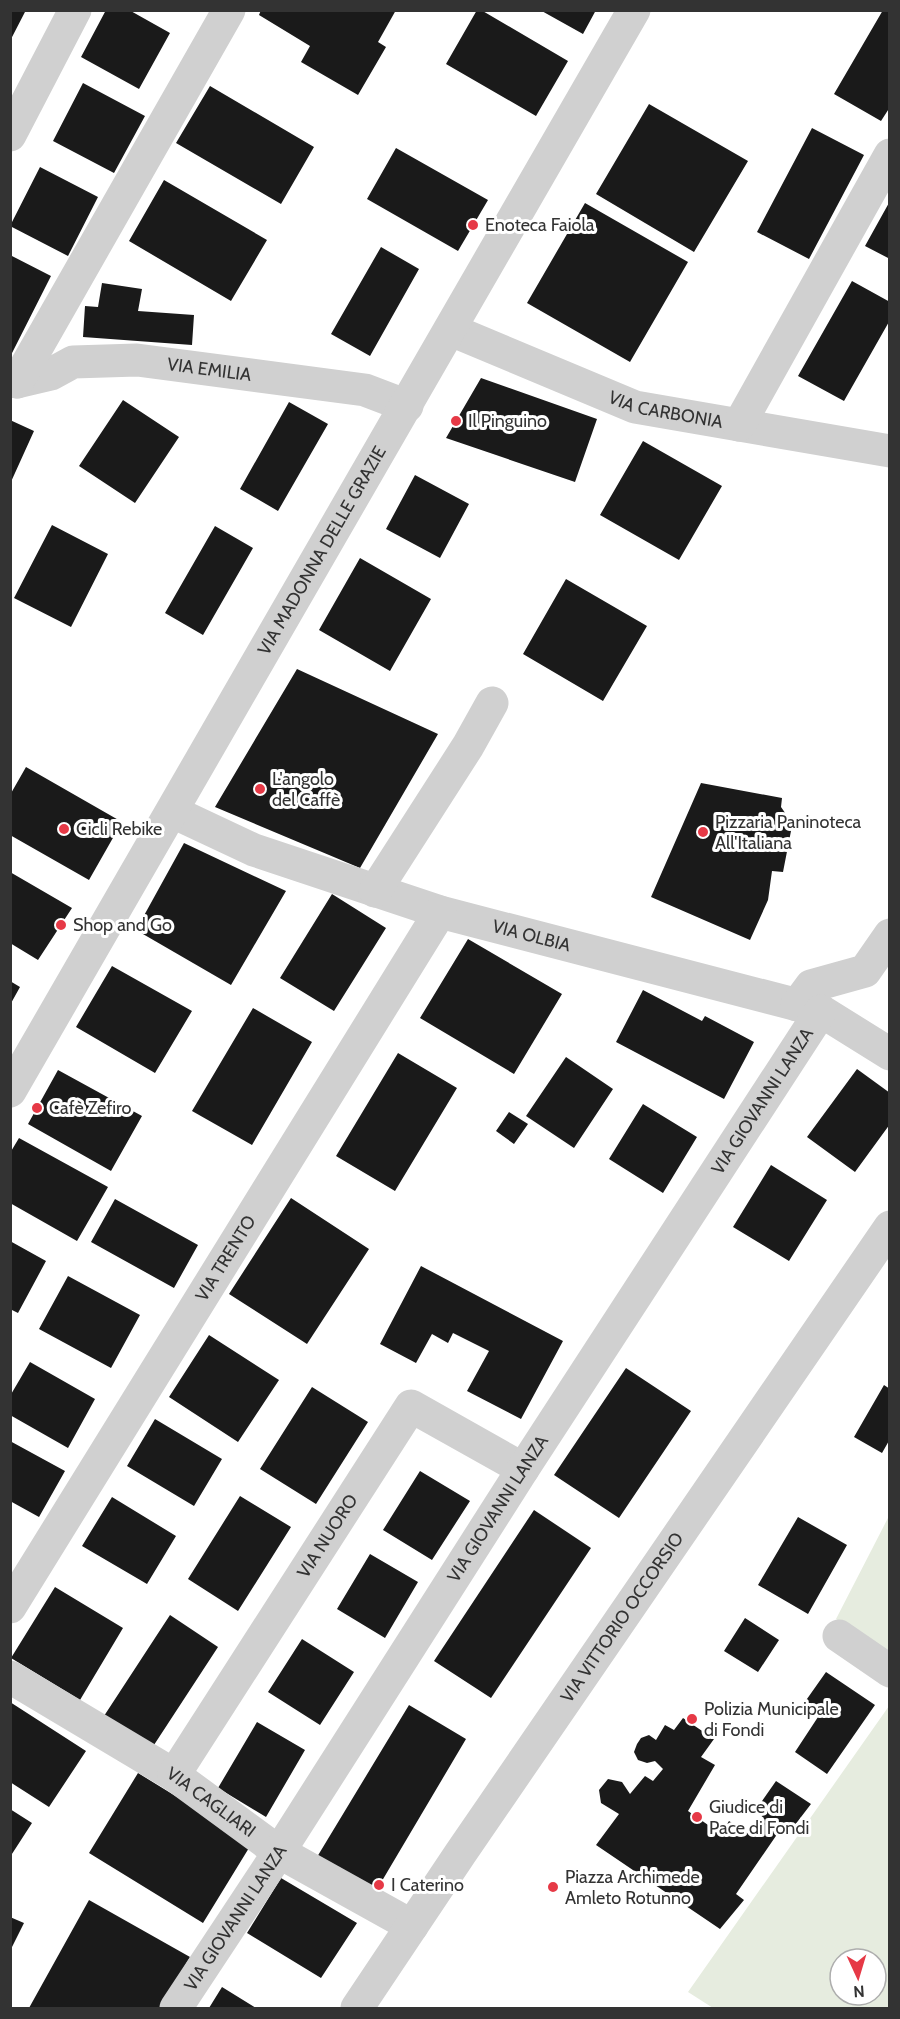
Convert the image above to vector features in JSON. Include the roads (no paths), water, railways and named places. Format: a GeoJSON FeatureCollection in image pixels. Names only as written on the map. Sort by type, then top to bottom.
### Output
{"type":"FeatureCollection","features":[{"type":"Feature","properties":{"kind":"street"},"geometry":{"type":"LineString","coordinates":[[10,135],[21,87],[75,10]]}},
{"type":"Feature","properties":{"kind":"street"},"geometry":{"type":"LineString","coordinates":[[14,382],[229,10]]}},
{"type":"Feature","properties":{"kind":"street","name":"VIA MADONNA DELLE GRAZIE"},"geometry":{"type":"LineString","coordinates":[[12,1084],[173,812],[634,10]]}},
{"type":"Feature","properties":{"kind":"street"},"geometry":{"type":"LineString","coordinates":[[739,425],[890,155]]}},
{"type":"Feature","properties":{"kind":"street","name":"VIA CARBONIA"},"geometry":{"type":"LineString","coordinates":[[451,330],[635,407],[890,451]]}},
{"type":"Feature","properties":{"kind":"street","name":"VIA EMILIA"},"geometry":{"type":"LineString","coordinates":[[14,382],[51,374],[73,362],[137,360],[365,390],[407,406]]}},
{"type":"Feature","properties":{"kind":"street"},"geometry":{"type":"LineString","coordinates":[[375,891],[474,749],[492,703]]}},
{"type":"Feature","properties":{"kind":"street","name":"VIA OLBIA"},"geometry":{"type":"LineString","coordinates":[[173,812],[254,850],[440,912],[809,1008],[890,1054]]}},
{"type":"Feature","properties":{"kind":"street","name":"VIA TRENTO"},"geometry":{"type":"LineString","coordinates":[[10,1607],[440,912]]}},
{"type":"Feature","properties":{"kind":"street","name":"VIA GIOVANNI LANZA"},"geometry":{"type":"LineString","coordinates":[[176,2008],[279,1852],[523,1469],[809,1008],[811,986],[865,971],[890,935]]}},
{"type":"Feature","properties":{"kind":"street","name":"VIA VITTORIO OCCORSIO"},"geometry":{"type":"LineString","coordinates":[[357,2008],[890,1227]]}},
{"type":"Feature","properties":{"kind":"street","name":"VIA NUORO"},"geometry":{"type":"LineString","coordinates":[[174,1775],[411,1406],[523,1469]]}},
{"type":"Feature","properties":{"kind":"street"},"geometry":{"type":"LineString","coordinates":[[839,1636],[890,1671]]}},
{"type":"Feature","properties":{"kind":"street","name":"VIA CAGLIARI"},"geometry":{"type":"LineString","coordinates":[[10,1677],[174,1775],[279,1852],[412,1926]]}},
{"type":"Feature","properties":{"kind":"place","name":"Enoteca Faiola"},"geometry":{"type":"Point","coordinates":[473,225]}},
{"type":"Feature","properties":{"kind":"place","name":"Il Pinguino"},"geometry":{"type":"Point","coordinates":[456,421]}},
{"type":"Feature","properties":{"kind":"place","name":"L'angolo del Caffè"},"geometry":{"type":"Point","coordinates":[260,789]}},
{"type":"Feature","properties":{"kind":"place","name":"Cicli Rebike"},"geometry":{"type":"Point","coordinates":[64,829]}},
{"type":"Feature","properties":{"kind":"place","name":"Pizzaria Paninoteca All'Italiana"},"geometry":{"type":"Point","coordinates":[703,832]}},
{"type":"Feature","properties":{"kind":"place","name":"Shop and Go"},"geometry":{"type":"Point","coordinates":[61,925]}},
{"type":"Feature","properties":{"kind":"place","name":"Cafè Zefiro"},"geometry":{"type":"Point","coordinates":[37,1108]}},
{"type":"Feature","properties":{"kind":"place","name":"Polizia Municipale di Fondi"},"geometry":{"type":"Point","coordinates":[692,1719]}},
{"type":"Feature","properties":{"kind":"place","name":"Giudice di Pace di Fondi"},"geometry":{"type":"Point","coordinates":[697,1817]}},
{"type":"Feature","properties":{"kind":"place","name":"I Caterino"},"geometry":{"type":"Point","coordinates":[379,1885]}},
{"type":"Feature","properties":{"kind":"place","name":"Piazza Archimede Amleto Rotunno"},"geometry":{"type":"Point","coordinates":[553,1887]}}]}
